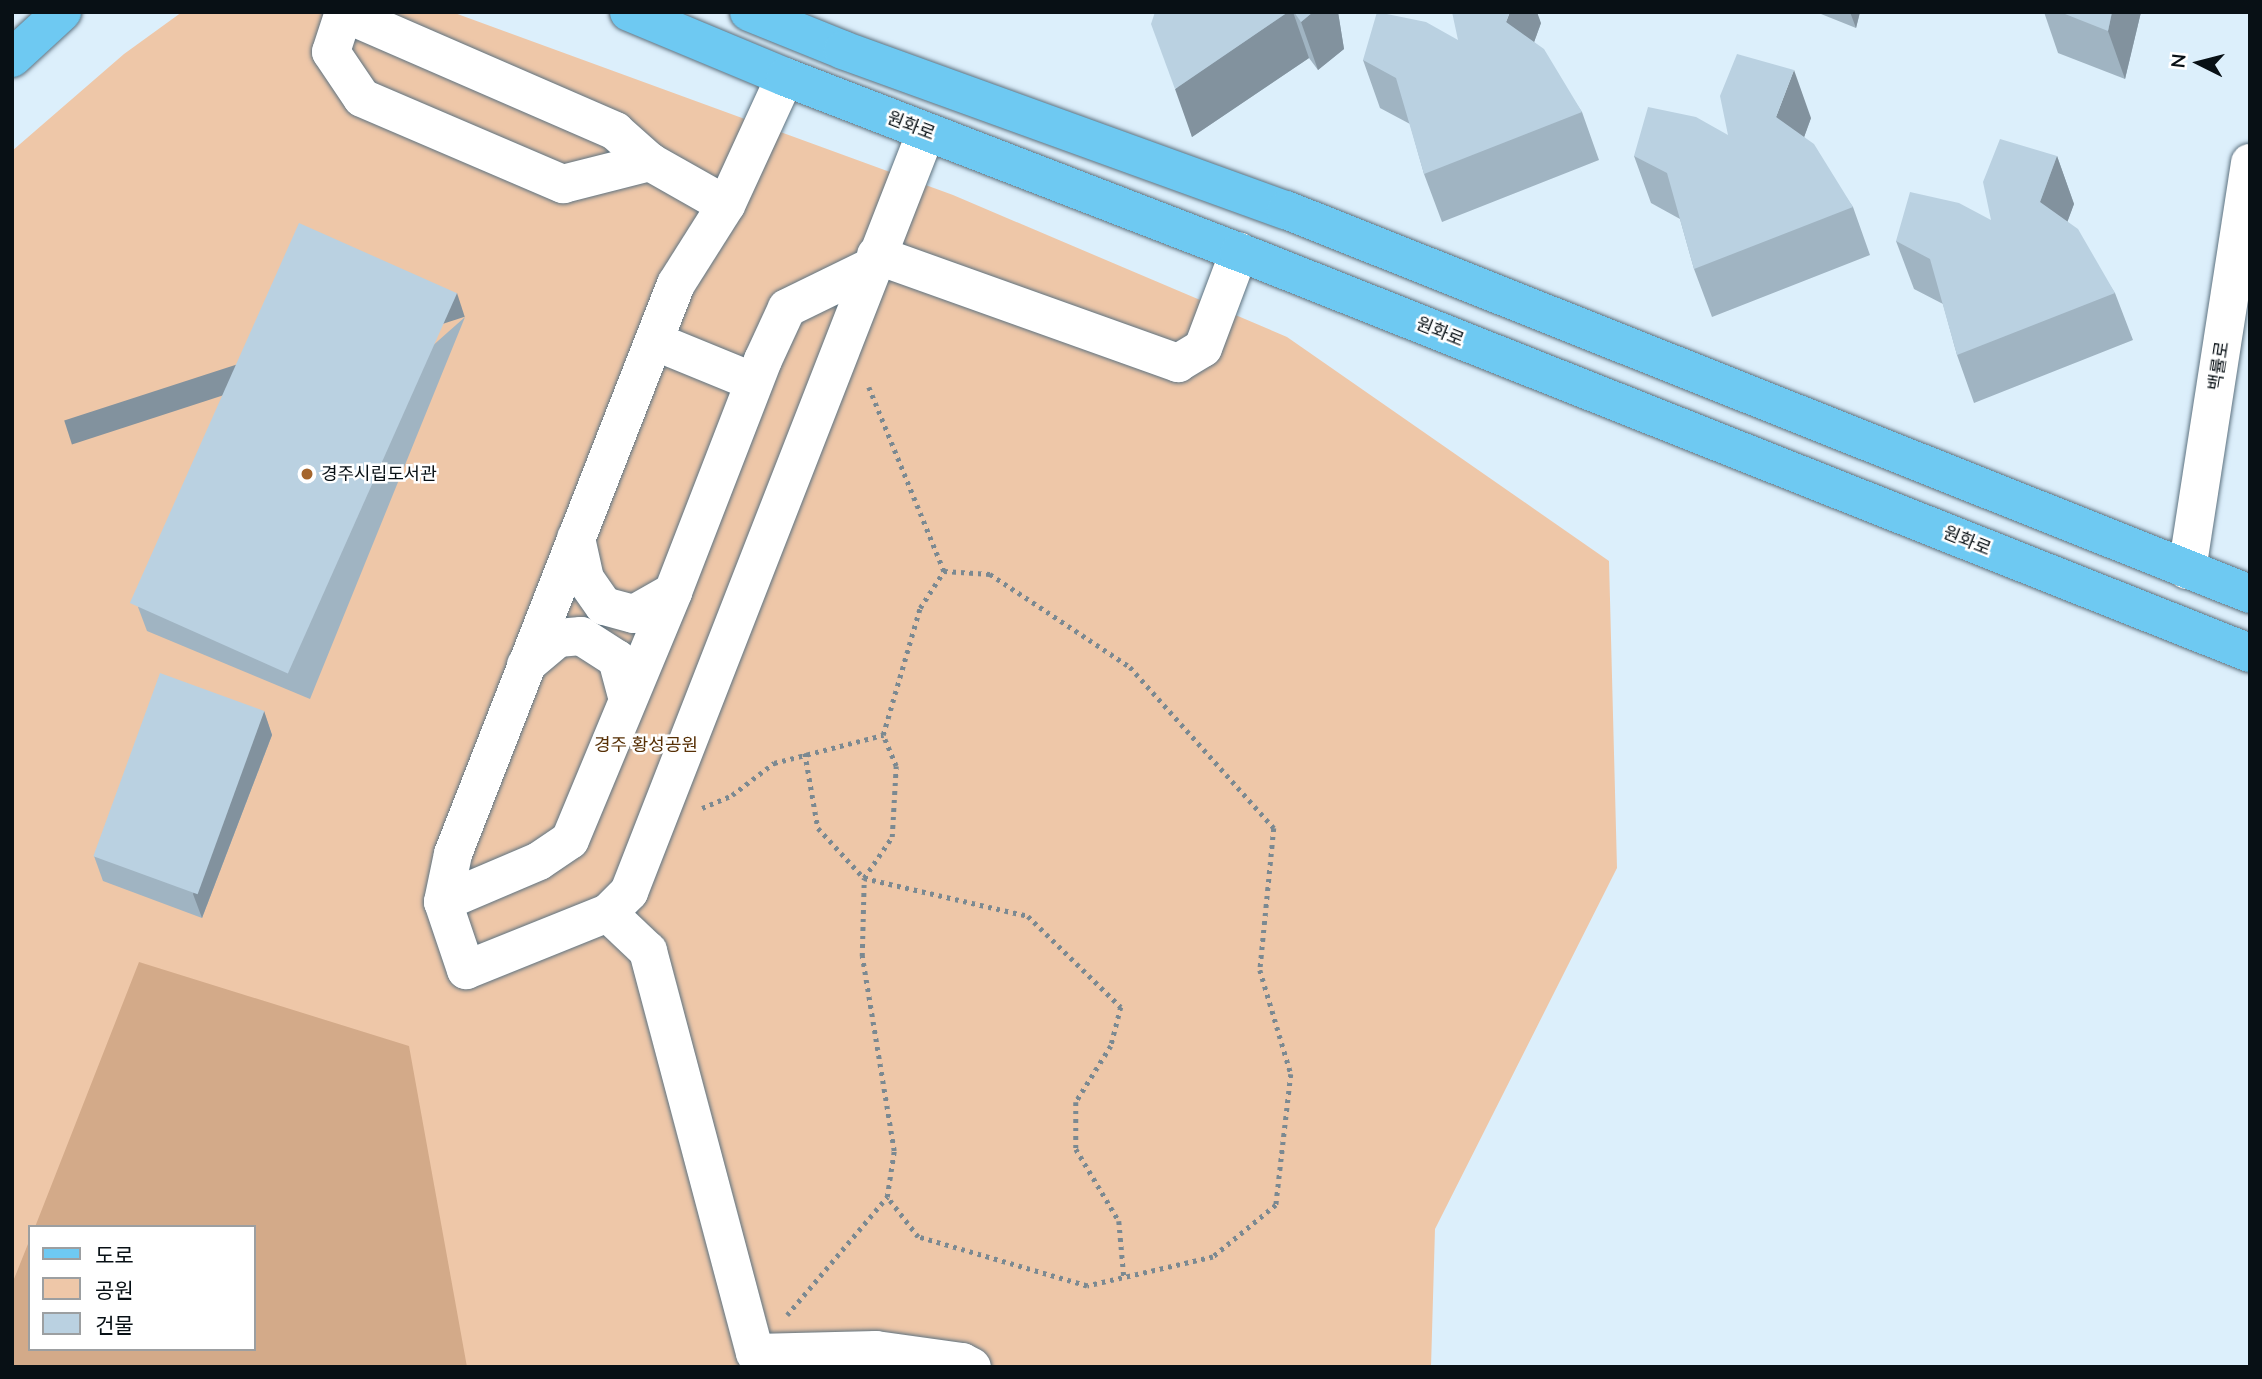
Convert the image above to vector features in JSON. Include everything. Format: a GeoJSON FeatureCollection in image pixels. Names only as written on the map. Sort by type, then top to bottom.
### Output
{"type":"FeatureCollection","features":[{"type":"Feature","properties":{"kind":"main road"},"geometry":{"type":"LineString","coordinates":[[12,58],[62,12]]}},
{"type":"Feature","properties":{"kind":"main road","name":"원화로"},"geometry":{"type":"LineString","coordinates":[[629,12],[785,77],[1239,252],[2250,653]]}},
{"type":"Feature","properties":{"kind":"main road"},"geometry":{"type":"LineString","coordinates":[[749,12],[843,50],[1286,211],[2250,594]]}},
{"type":"Feature","properties":{"kind":"main road"},"geometry":{"type":"LineString","coordinates":[[2178,625],[2187,570]]}},
{"type":"Feature","properties":{"kind":"street"},"geometry":{"type":"LineString","coordinates":[[650,162],[563,184],[362,98],[331,52],[344,13],[615,131],[650,162],[726,205]]}},
{"type":"Feature","properties":{"kind":"street"},"geometry":{"type":"LineString","coordinates":[[785,77],[726,205],[676,285],[453,854],[443,902],[466,970],[608,913],[629,892],[873,261],[926,132]]}},
{"type":"Feature","properties":{"kind":"street","name":"백률로"},"geometry":{"type":"LineString","coordinates":[[2187,570],[2247,210],[2250,163]]}},
{"type":"Feature","properties":{"kind":"street"},"geometry":{"type":"LineString","coordinates":[[443,902],[539,861],[570,840],[673,592],[754,382],[787,308],[873,261],[1178,363],[1203,348],[1239,252]]}},
{"type":"Feature","properties":{"kind":"street"},"geometry":{"type":"LineString","coordinates":[[654,341],[754,382]]}},
{"type":"Feature","properties":{"kind":"street"},"geometry":{"type":"LineString","coordinates":[[576,538],[584,579],[604,606],[634,614],[673,592]]}},
{"type":"Feature","properties":{"kind":"street"},"geometry":{"type":"LineString","coordinates":[[526,665],[558,638],[581,636],[617,659],[628,700]]}},
{"type":"Feature","properties":{"kind":"street"},"geometry":{"type":"LineString","coordinates":[[608,913],[648,951],[755,1353],[876,1350],[972,1367]]}},
{"type":"Feature","properties":{"kind":"path"},"geometry":{"type":"LineString","coordinates":[[846,331],[944,570]]}},
{"type":"Feature","properties":{"kind":"path"},"geometry":{"type":"LineString","coordinates":[[755,1353],[887,1197],[894,1151],[862,957],[864,878],[892,837],[895,766],[883,734],[919,608],[944,570]]}},
{"type":"Feature","properties":{"kind":"path"},"geometry":{"type":"LineString","coordinates":[[887,1197],[918,1237],[1087,1286],[1213,1257],[1276,1205],[1291,1074],[1260,970],[1274,828],[1130,667],[990,574],[944,570]]}},
{"type":"Feature","properties":{"kind":"path"},"geometry":{"type":"LineString","coordinates":[[653,829],[732,795],[774,763],[883,734]]}},
{"type":"Feature","properties":{"kind":"path"},"geometry":{"type":"LineString","coordinates":[[805,753],[818,828],[864,878],[1028,916],[1121,1007],[1111,1046],[1076,1102],[1076,1149],[1119,1221],[1124,1277]]}},
{"type":"Feature","properties":{"kind":"green space","name":"경주 황성공원"},"geometry":{"type":"Polygon","coordinates":[[[182,12],[452,12],[953,195],[1287,337],[1609,561],[1617,868],[1435,1229],[1431,1367],[12,1367],[12,151],[124,54],[182,12]]]}},
{"type":"Feature","properties":{"kind":"shaded area"},"geometry":{"type":"Polygon","coordinates":[[[139,962],[409,1046],[467,1367],[12,1367],[12,1284],[28,1244],[28,1351],[256,1351],[256,1225],[36,1225],[139,962]]]}},
{"type":"Feature","properties":{"kind":"building"},"geometry":{"type":"Polygon","coordinates":[[[1155,12],[1288,12],[1175,89],[1151,24],[1155,12]]]}},
{"type":"Feature","properties":{"kind":"building"},"geometry":{"type":"Polygon","coordinates":[[[1294,12],[1313,12],[1301,22],[1294,12]]]}},
{"type":"Feature","properties":{"kind":"building"},"geometry":{"type":"Polygon","coordinates":[[[1377,12],[1426,22],[1458,40],[1452,12],[1510,12],[1506,22],[1544,49],[1582,112],[1424,174],[1396,78],[1363,60],[1377,12]]]}},
{"type":"Feature","properties":{"kind":"building"},"geometry":{"type":"Polygon","coordinates":[[[2060,12],[2112,12],[2108,31],[2060,12]]]}},
{"type":"Feature","properties":{"kind":"building"},"geometry":{"type":"Polygon","coordinates":[[[1737,54],[1794,70],[1776,117],[1814,144],[1853,207],[1694,269],[1667,173],[1634,156],[1648,107],[1696,117],[1728,135],[1720,96],[1737,54]]]}},
{"type":"Feature","properties":{"kind":"building"},"geometry":{"type":"Polygon","coordinates":[[[2000,139],[2057,156],[2040,202],[2078,229],[2115,293],[1957,355],[1930,259],[1896,241],[1910,192],[1959,203],[1991,220],[1983,182],[2000,139]]]}},
{"type":"Feature","properties":{"kind":"building","name":"경주시립도서관"},"geometry":{"type":"Polygon","coordinates":[[[299,223],[457,293],[288,673],[130,603],[299,223]]]}},
{"type":"Feature","properties":{"kind":"building"},"geometry":{"type":"Polygon","coordinates":[[[160,673],[264,711],[198,894],[93,856],[160,673]]]}},
{"type":"Feature","properties":{"kind":"place","name":"경주시립도서관"},"geometry":{"type":"Point","coordinates":[307,474]}}]}
